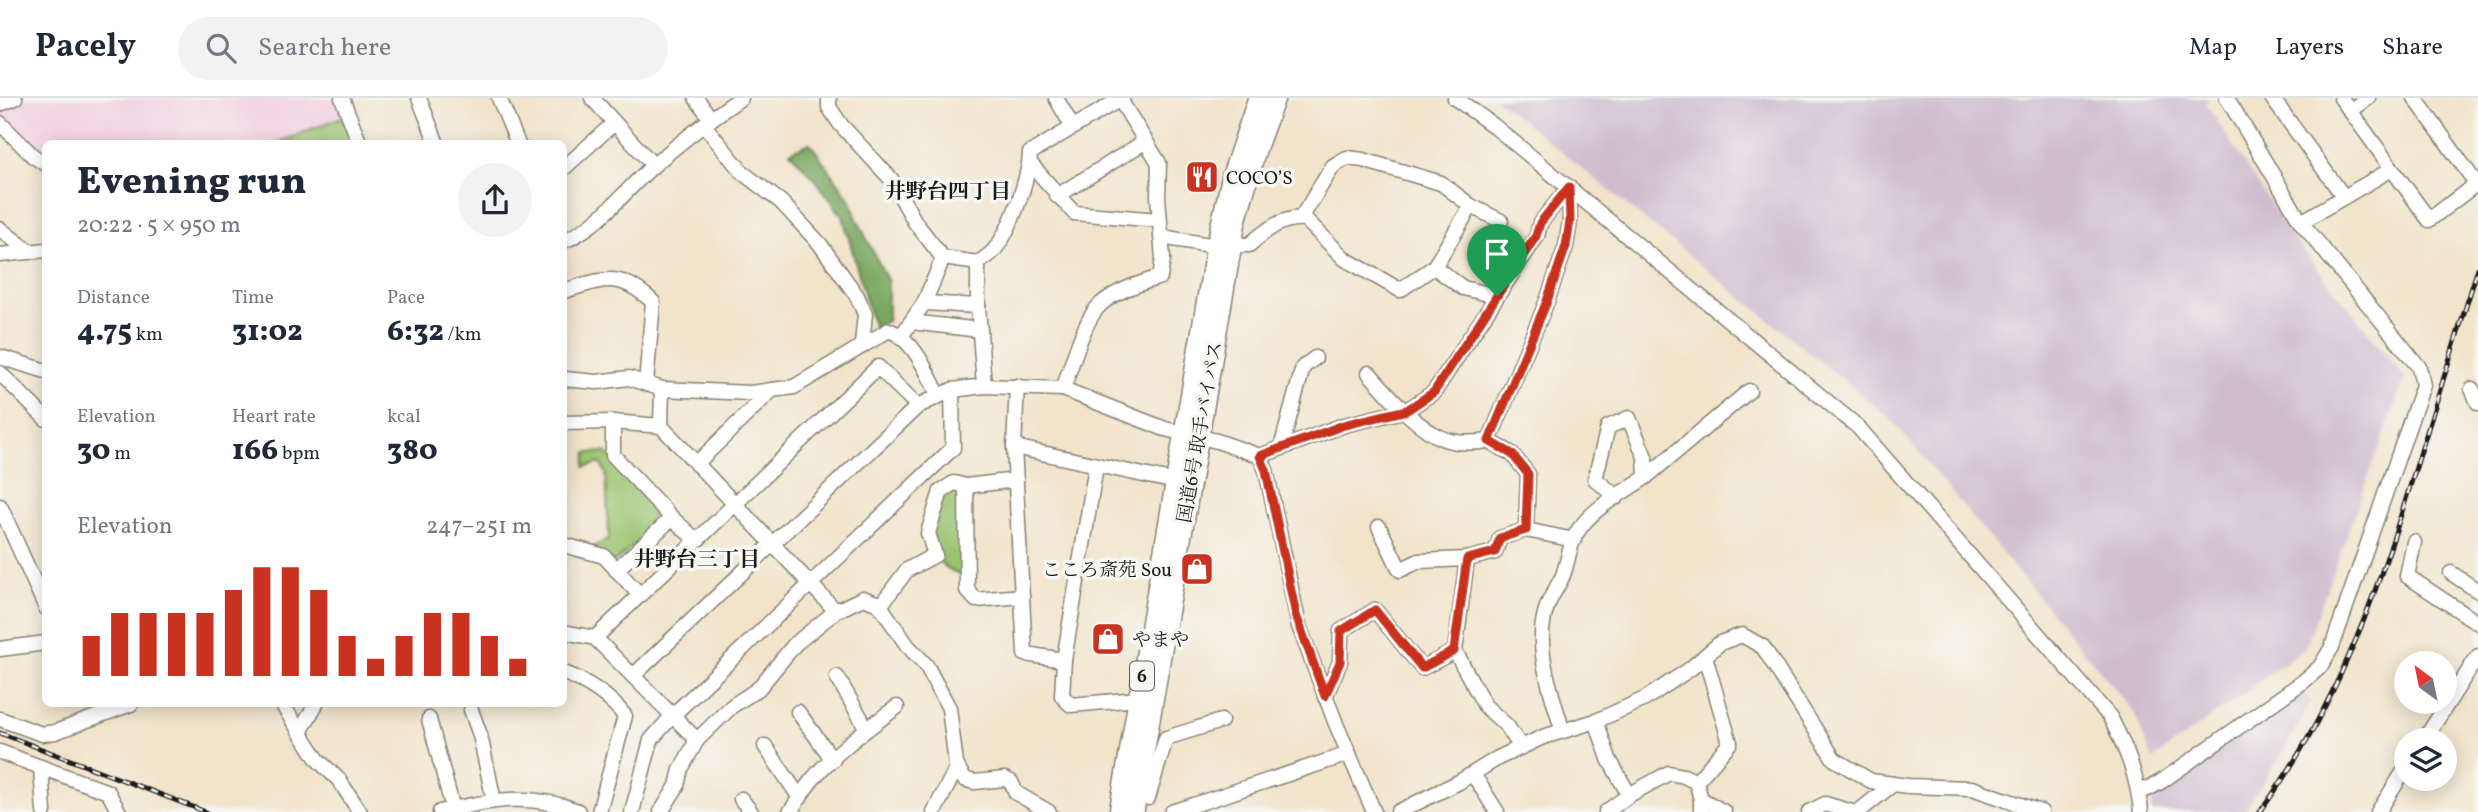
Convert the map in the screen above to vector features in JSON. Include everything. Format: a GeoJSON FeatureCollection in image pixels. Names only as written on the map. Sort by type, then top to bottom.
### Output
{"type":"FeatureCollection","features":[{"type":"Feature","properties":{"kind":"highway","name":"国道6号 取手バイパス"},"geometry":{"type":"LineString","coordinates":[[1224,245],[1275,98]]}},
{"type":"Feature","properties":{"kind":"highway","name":"国道6号 取手バイパス"},"geometry":{"type":"LineString","coordinates":[[1142,804],[1191,435],[1224,245],[1229,188],[1252,104]]}},
{"type":"Feature","properties":{"kind":"highway","name":"国道6号 取手バイパス"},"geometry":{"type":"LineString","coordinates":[[1119,812],[1176,482],[1191,435]]}},
{"type":"Feature","properties":{"kind":"street"},"geometry":{"type":"LineString","coordinates":[[0,104],[15,98]]}},
{"type":"Feature","properties":{"kind":"street"},"geometry":{"type":"LineString","coordinates":[[342,98],[358,140]]}},
{"type":"Feature","properties":{"kind":"street"},"geometry":{"type":"LineString","coordinates":[[419,98],[435,140]]}},
{"type":"Feature","properties":{"kind":"street"},"geometry":{"type":"LineString","coordinates":[[499,98],[515,140]]}},
{"type":"Feature","properties":{"kind":"street"},"geometry":{"type":"LineString","coordinates":[[592,98],[653,165]]}},
{"type":"Feature","properties":{"kind":"street"},"geometry":{"type":"LineString","coordinates":[[696,98],[708,122],[743,173],[780,202],[820,244],[858,296],[865,314],[862,344]]}},
{"type":"Feature","properties":{"kind":"street"},"geometry":{"type":"LineString","coordinates":[[567,239],[577,235],[608,210],[653,165],[741,98]]}},
{"type":"Feature","properties":{"kind":"street"},"geometry":{"type":"LineString","coordinates":[[829,98],[829,107],[841,125],[891,179],[915,222],[943,258],[978,263],[995,249],[1007,227],[1030,171],[1030,153],[1120,98],[1160,163],[1159,220],[1163,259],[1160,277],[1124,289],[1099,306],[1084,332],[1063,389]]}},
{"type":"Feature","properties":{"kind":"street"},"geometry":{"type":"LineString","coordinates":[[1056,98],[1072,126]]}},
{"type":"Feature","properties":{"kind":"street"},"geometry":{"type":"LineString","coordinates":[[1455,98],[1494,125],[1858,427],[2110,717],[2124,744],[2139,790],[2141,812]]}},
{"type":"Feature","properties":{"kind":"street"},"geometry":{"type":"LineString","coordinates":[[2139,790],[2148,789],[2162,781],[2320,667],[2332,647],[2423,385],[2419,367],[2301,222],[2227,98]]}},
{"type":"Feature","properties":{"kind":"street"},"geometry":{"type":"LineString","coordinates":[[2272,98],[2344,197]]}},
{"type":"Feature","properties":{"kind":"street"},"geometry":{"type":"LineString","coordinates":[[2341,98],[2430,220],[2477,185],[2415,98]]}},
{"type":"Feature","properties":{"kind":"street"},"geometry":{"type":"LineString","coordinates":[[2350,111],[2368,98]]}},
{"type":"Feature","properties":{"kind":"street"},"geometry":{"type":"LineString","coordinates":[[0,123],[42,162]]}},
{"type":"Feature","properties":{"kind":"street"},"geometry":{"type":"LineString","coordinates":[[567,165],[614,123]]}},
{"type":"Feature","properties":{"kind":"street"},"geometry":{"type":"LineString","coordinates":[[1057,196],[1146,141]]}},
{"type":"Feature","properties":{"kind":"street"},"geometry":{"type":"LineString","coordinates":[[1301,218],[1333,166],[1347,158],[1363,160],[1441,183],[1471,206],[1501,221]]}},
{"type":"Feature","properties":{"kind":"street"},"geometry":{"type":"LineString","coordinates":[[1030,163],[1074,213],[1159,220]]}},
{"type":"Feature","properties":{"kind":"street"},"geometry":{"type":"LineString","coordinates":[[2301,222],[2392,169]]}},
{"type":"Feature","properties":{"kind":"street"},"geometry":{"type":"LineString","coordinates":[[633,676],[918,406],[945,393],[984,386],[1063,389],[1140,420],[1260,456],[1344,425],[1404,411],[1434,392],[1536,236],[1540,223],[1569,187]]}},
{"type":"Feature","properties":{"kind":"street"},"geometry":{"type":"LineString","coordinates":[[1489,441],[1547,301],[1566,246],[1570,221],[1569,187]]}},
{"type":"Feature","properties":{"kind":"street"},"geometry":{"type":"LineString","coordinates":[[1161,237],[1224,245],[1249,245],[1268,228],[1301,218],[1345,259],[1400,289],[1434,267],[1471,206]]}},
{"type":"Feature","properties":{"kind":"street"},"geometry":{"type":"LineString","coordinates":[[0,229],[30,252]]}},
{"type":"Feature","properties":{"kind":"street"},"geometry":{"type":"LineString","coordinates":[[0,255],[42,250]]}},
{"type":"Feature","properties":{"kind":"street"},"geometry":{"type":"LineString","coordinates":[[902,335],[924,303],[943,258]]}},
{"type":"Feature","properties":{"kind":"street"},"geometry":{"type":"LineString","coordinates":[[978,263],[984,386]]}},
{"type":"Feature","properties":{"kind":"street"},"geometry":{"type":"LineString","coordinates":[[1434,267],[1463,288],[1497,296]]}},
{"type":"Feature","properties":{"kind":"street"},"geometry":{"type":"LineString","coordinates":[[567,290],[604,279],[630,283],[653,302],[646,384]]}},
{"type":"Feature","properties":{"kind":"street"},"geometry":{"type":"LineString","coordinates":[[924,303],[978,306]]}},
{"type":"Feature","properties":{"kind":"street"},"geometry":{"type":"LineString","coordinates":[[911,322],[980,330]]}},
{"type":"Feature","properties":{"kind":"street"},"geometry":{"type":"LineString","coordinates":[[567,379],[597,382],[629,378],[662,389],[750,393],[794,387],[889,330],[902,335],[945,393],[953,448],[672,716],[651,740],[632,812]]}},
{"type":"Feature","properties":{"kind":"street"},"geometry":{"type":"LineString","coordinates":[[0,356],[42,371]]}},
{"type":"Feature","properties":{"kind":"street"},"geometry":{"type":"LineString","coordinates":[[1281,448],[1303,367],[1315,358]]}},
{"type":"Feature","properties":{"kind":"street"},"geometry":{"type":"LineString","coordinates":[[595,638],[877,366],[918,406]]}},
{"type":"Feature","properties":{"kind":"street"},"geometry":{"type":"LineString","coordinates":[[0,373],[42,415]]}},
{"type":"Feature","properties":{"kind":"street"},"geometry":{"type":"LineString","coordinates":[[1369,373],[1404,411],[1445,439],[1473,443],[1489,441],[1512,454],[1528,474],[1526,530]]}},
{"type":"Feature","properties":{"kind":"street"},"geometry":{"type":"LineString","coordinates":[[1017,386],[1014,447],[1025,654],[1064,660]]}},
{"type":"Feature","properties":{"kind":"street"},"geometry":{"type":"LineString","coordinates":[[661,426],[662,389]]}},
{"type":"Feature","properties":{"kind":"street"},"geometry":{"type":"LineString","coordinates":[[696,464],[772,390]]}},
{"type":"Feature","properties":{"kind":"street"},"geometry":{"type":"LineString","coordinates":[[1562,729],[1544,662],[1542,636],[1548,605],[1563,575],[1576,534],[1598,509],[1646,477],[1749,391]]}},
{"type":"Feature","properties":{"kind":"street"},"geometry":{"type":"LineString","coordinates":[[1617,497],[1595,479],[1608,427],[1629,418],[1645,457],[1646,477]]}},
{"type":"Feature","properties":{"kind":"street"},"geometry":{"type":"LineString","coordinates":[[613,422],[613,455],[696,540]]}},
{"type":"Feature","properties":{"kind":"street"},"geometry":{"type":"LineString","coordinates":[[567,423],[613,422],[661,426],[836,611]]}},
{"type":"Feature","properties":{"kind":"street"},"geometry":{"type":"LineString","coordinates":[[1014,447],[1176,482]]}},
{"type":"Feature","properties":{"kind":"street"},"geometry":{"type":"LineString","coordinates":[[1260,456],[1266,470],[1296,615],[1325,696],[1374,812]]}},
{"type":"Feature","properties":{"kind":"street"},"geometry":{"type":"LineString","coordinates":[[1096,466],[1064,660],[1062,696],[1071,705],[1138,699]]}},
{"type":"Feature","properties":{"kind":"street"},"geometry":{"type":"LineString","coordinates":[[880,606],[907,570],[935,555],[928,533],[941,491],[954,483],[965,486],[1016,480]]}},
{"type":"Feature","properties":{"kind":"street"},"geometry":{"type":"LineString","coordinates":[[965,486],[967,590],[976,600],[1022,596]]}},
{"type":"Feature","properties":{"kind":"street"},"geometry":{"type":"LineString","coordinates":[[0,506],[42,596]]}},
{"type":"Feature","properties":{"kind":"street"},"geometry":{"type":"LineString","coordinates":[[617,570],[673,519]]}},
{"type":"Feature","properties":{"kind":"street"},"geometry":{"type":"LineString","coordinates":[[1379,527],[1400,570],[1419,561],[1467,559],[1495,552],[1500,538],[1526,530],[1574,540]]}},
{"type":"Feature","properties":{"kind":"street"},"geometry":{"type":"LineString","coordinates":[[2414,542],[2407,576],[2478,623]]}},
{"type":"Feature","properties":{"kind":"street"},"geometry":{"type":"LineString","coordinates":[[567,546],[604,556],[639,594]]}},
{"type":"Feature","properties":{"kind":"street"},"geometry":{"type":"LineString","coordinates":[[1467,559],[1454,651],[1485,706],[1507,726],[1521,747]]}},
{"type":"Feature","properties":{"kind":"street"},"geometry":{"type":"LineString","coordinates":[[2451,573],[2478,591]]}},
{"type":"Feature","properties":{"kind":"street"},"geometry":{"type":"LineString","coordinates":[[661,812],[677,786],[681,769],[697,740],[732,706],[758,689],[795,643],[836,611],[863,598],[880,606],[907,645],[926,665],[949,708],[957,767],[964,779],[974,782],[998,778],[1011,782],[1016,793],[1049,812]]}},
{"type":"Feature","properties":{"kind":"street"},"geometry":{"type":"LineString","coordinates":[[1325,696],[1340,662],[1341,631],[1375,610],[1422,668],[1454,651]]}},
{"type":"Feature","properties":{"kind":"street"},"geometry":{"type":"LineString","coordinates":[[567,633],[595,638],[697,740]]}},
{"type":"Feature","properties":{"kind":"street"},"geometry":{"type":"LineString","coordinates":[[1398,812],[1521,747],[1562,729],[1596,721],[1645,699],[1720,643],[1742,635],[1763,647],[1834,759],[1871,781],[1972,788],[2040,812]]}},
{"type":"Feature","properties":{"kind":"street"},"geometry":{"type":"LineString","coordinates":[[0,649],[42,644]]}},
{"type":"Feature","properties":{"kind":"street"},"geometry":{"type":"LineString","coordinates":[[1696,782],[1730,743],[1705,656]]}},
{"type":"Feature","properties":{"kind":"street"},"geometry":{"type":"LineString","coordinates":[[2432,728],[2478,656]]}},
{"type":"Feature","properties":{"kind":"street"},"geometry":{"type":"LineString","coordinates":[[567,674],[581,680],[613,702],[625,716],[599,812]]}},
{"type":"Feature","properties":{"kind":"street"},"geometry":{"type":"LineString","coordinates":[[837,677],[867,729]]}},
{"type":"Feature","properties":{"kind":"street"},"geometry":{"type":"LineString","coordinates":[[284,707],[318,760],[339,780],[360,812]]}},
{"type":"Feature","properties":{"kind":"street"},"geometry":{"type":"LineString","coordinates":[[300,732],[314,707]]}},
{"type":"Feature","properties":{"kind":"street"},"geometry":{"type":"LineString","coordinates":[[790,812],[806,788],[833,760],[867,729],[897,707]]}},
{"type":"Feature","properties":{"kind":"street"},"geometry":{"type":"LineString","coordinates":[[0,719],[42,734],[55,732],[102,709]]}},
{"type":"Feature","properties":{"kind":"street"},"geometry":{"type":"LineString","coordinates":[[471,710],[480,735],[494,801]]}},
{"type":"Feature","properties":{"kind":"street"},"geometry":{"type":"LineString","coordinates":[[798,712],[833,760]]}},
{"type":"Feature","properties":{"kind":"street"},"geometry":{"type":"LineString","coordinates":[[429,719],[446,811],[525,798],[558,803],[578,811]]}},
{"type":"Feature","properties":{"kind":"street"},"geometry":{"type":"LineString","coordinates":[[1142,804],[1166,738],[1222,721]]}},
{"type":"Feature","properties":{"kind":"street"},"geometry":{"type":"LineString","coordinates":[[1596,721],[1609,759],[1629,795]]}},
{"type":"Feature","properties":{"kind":"street"},"geometry":{"type":"LineString","coordinates":[[765,746],[800,799]]}},
{"type":"Feature","properties":{"kind":"street"},"geometry":{"type":"LineString","coordinates":[[0,752],[108,792],[119,812]]}},
{"type":"Feature","properties":{"kind":"street"},"geometry":{"type":"LineString","coordinates":[[1172,812],[1349,754]]}},
{"type":"Feature","properties":{"kind":"street"},"geometry":{"type":"LineString","coordinates":[[41,767],[44,812]]}},
{"type":"Feature","properties":{"kind":"street"},"geometry":{"type":"LineString","coordinates":[[934,812],[957,767]]}},
{"type":"Feature","properties":{"kind":"street"},"geometry":{"type":"LineString","coordinates":[[1606,812],[1629,795],[1669,773],[1696,782]]}},
{"type":"Feature","properties":{"kind":"street"},"geometry":{"type":"LineString","coordinates":[[1473,774],[1497,812]]}},
{"type":"Feature","properties":{"kind":"street"},"geometry":{"type":"LineString","coordinates":[[1696,782],[1701,805],[1724,812]]}},
{"type":"Feature","properties":{"kind":"street"},"geometry":{"type":"LineString","coordinates":[[1858,812],[1893,784]]}},
{"type":"Feature","properties":{"kind":"street"},"geometry":{"type":"LineString","coordinates":[[2378,812],[2394,787]]}},
{"type":"Feature","properties":{"kind":"street"},"geometry":{"type":"LineString","coordinates":[[741,799],[751,812]]}},
{"type":"Feature","properties":{"kind":"street"},"geometry":{"type":"LineString","coordinates":[[1809,812],[1825,804],[1852,812]]}},
{"type":"Feature","properties":{"kind":"shaded area"},"geometry":{"type":"Polygon","coordinates":[[[15,98],[342,98],[349,114],[285,140],[42,140],[42,161],[0,123],[0,104],[15,98]]]}},
{"type":"Feature","properties":{"kind":"shaded area"},"geometry":{"type":"Polygon","coordinates":[[[1495,98],[2209,98],[2206,104],[2290,234],[2405,378],[2305,648],[2152,760],[2134,712],[1890,418],[1495,98]]]}},
{"type":"Feature","properties":{"kind":"shaded area"},"geometry":{"type":"Polygon","coordinates":[[[2301,691],[2312,701],[2277,762],[2243,812],[2152,812],[2153,795],[2301,691]]]}},
{"type":"Feature","properties":{"kind":"green space"},"geometry":{"type":"Polygon","coordinates":[[[349,114],[359,140],[285,140],[349,114]]]}},
{"type":"Feature","properties":{"kind":"green space"},"geometry":{"type":"Polygon","coordinates":[[[810,143],[851,201],[888,282],[888,320],[874,329],[843,217],[815,179],[790,152],[810,143]]]}},
{"type":"Feature","properties":{"kind":"green space"},"geometry":{"type":"Polygon","coordinates":[[[606,452],[666,518],[615,562],[577,555],[609,539],[606,473],[600,463],[585,467],[587,453],[606,452]]]}},
{"type":"Feature","properties":{"kind":"green space"},"geometry":{"type":"Polygon","coordinates":[[[966,486],[964,575],[944,566],[927,536],[941,491],[966,486]]]}},
{"type":"Feature","properties":{"kind":"railway"},"geometry":{"type":"LineString","coordinates":[[2260,812],[2314,727],[2356,639],[2406,499],[2478,268]]}},
{"type":"Feature","properties":{"kind":"railway"},"geometry":{"type":"LineString","coordinates":[[0,733],[206,812]]}},
{"type":"Feature","properties":{"kind":"place","name":"COCO’S"},"geometry":{"type":"Point","coordinates":[1202,177]}},
{"type":"Feature","properties":{"kind":"place","name":"こころ斎苑 Sou"},"geometry":{"type":"Point","coordinates":[1197,569]}},
{"type":"Feature","properties":{"kind":"place","name":"やまや"},"geometry":{"type":"Point","coordinates":[1108,639]}},
{"type":"Feature","properties":{"kind":"district","name":"井野台四丁目"},"geometry":{"type":"Point","coordinates":[948,191]}},
{"type":"Feature","properties":{"kind":"district","name":"井野台三丁目"},"geometry":{"type":"Point","coordinates":[697,559]}},
{"type":"Feature","properties":{"kind":"route"},"geometry":{"type":"LineString","coordinates":[[1569,187],[1570,221],[1566,246],[1547,301],[1489,441],[1512,454],[1528,474],[1526,530],[1500,538],[1495,552],[1467,559],[1454,651],[1422,668],[1375,610],[1341,631],[1340,662],[1325,696],[1296,615],[1266,470],[1260,456],[1344,425],[1407,410],[1434,392],[1497,296],[1536,236],[1540,223],[1569,187]]}}]}
